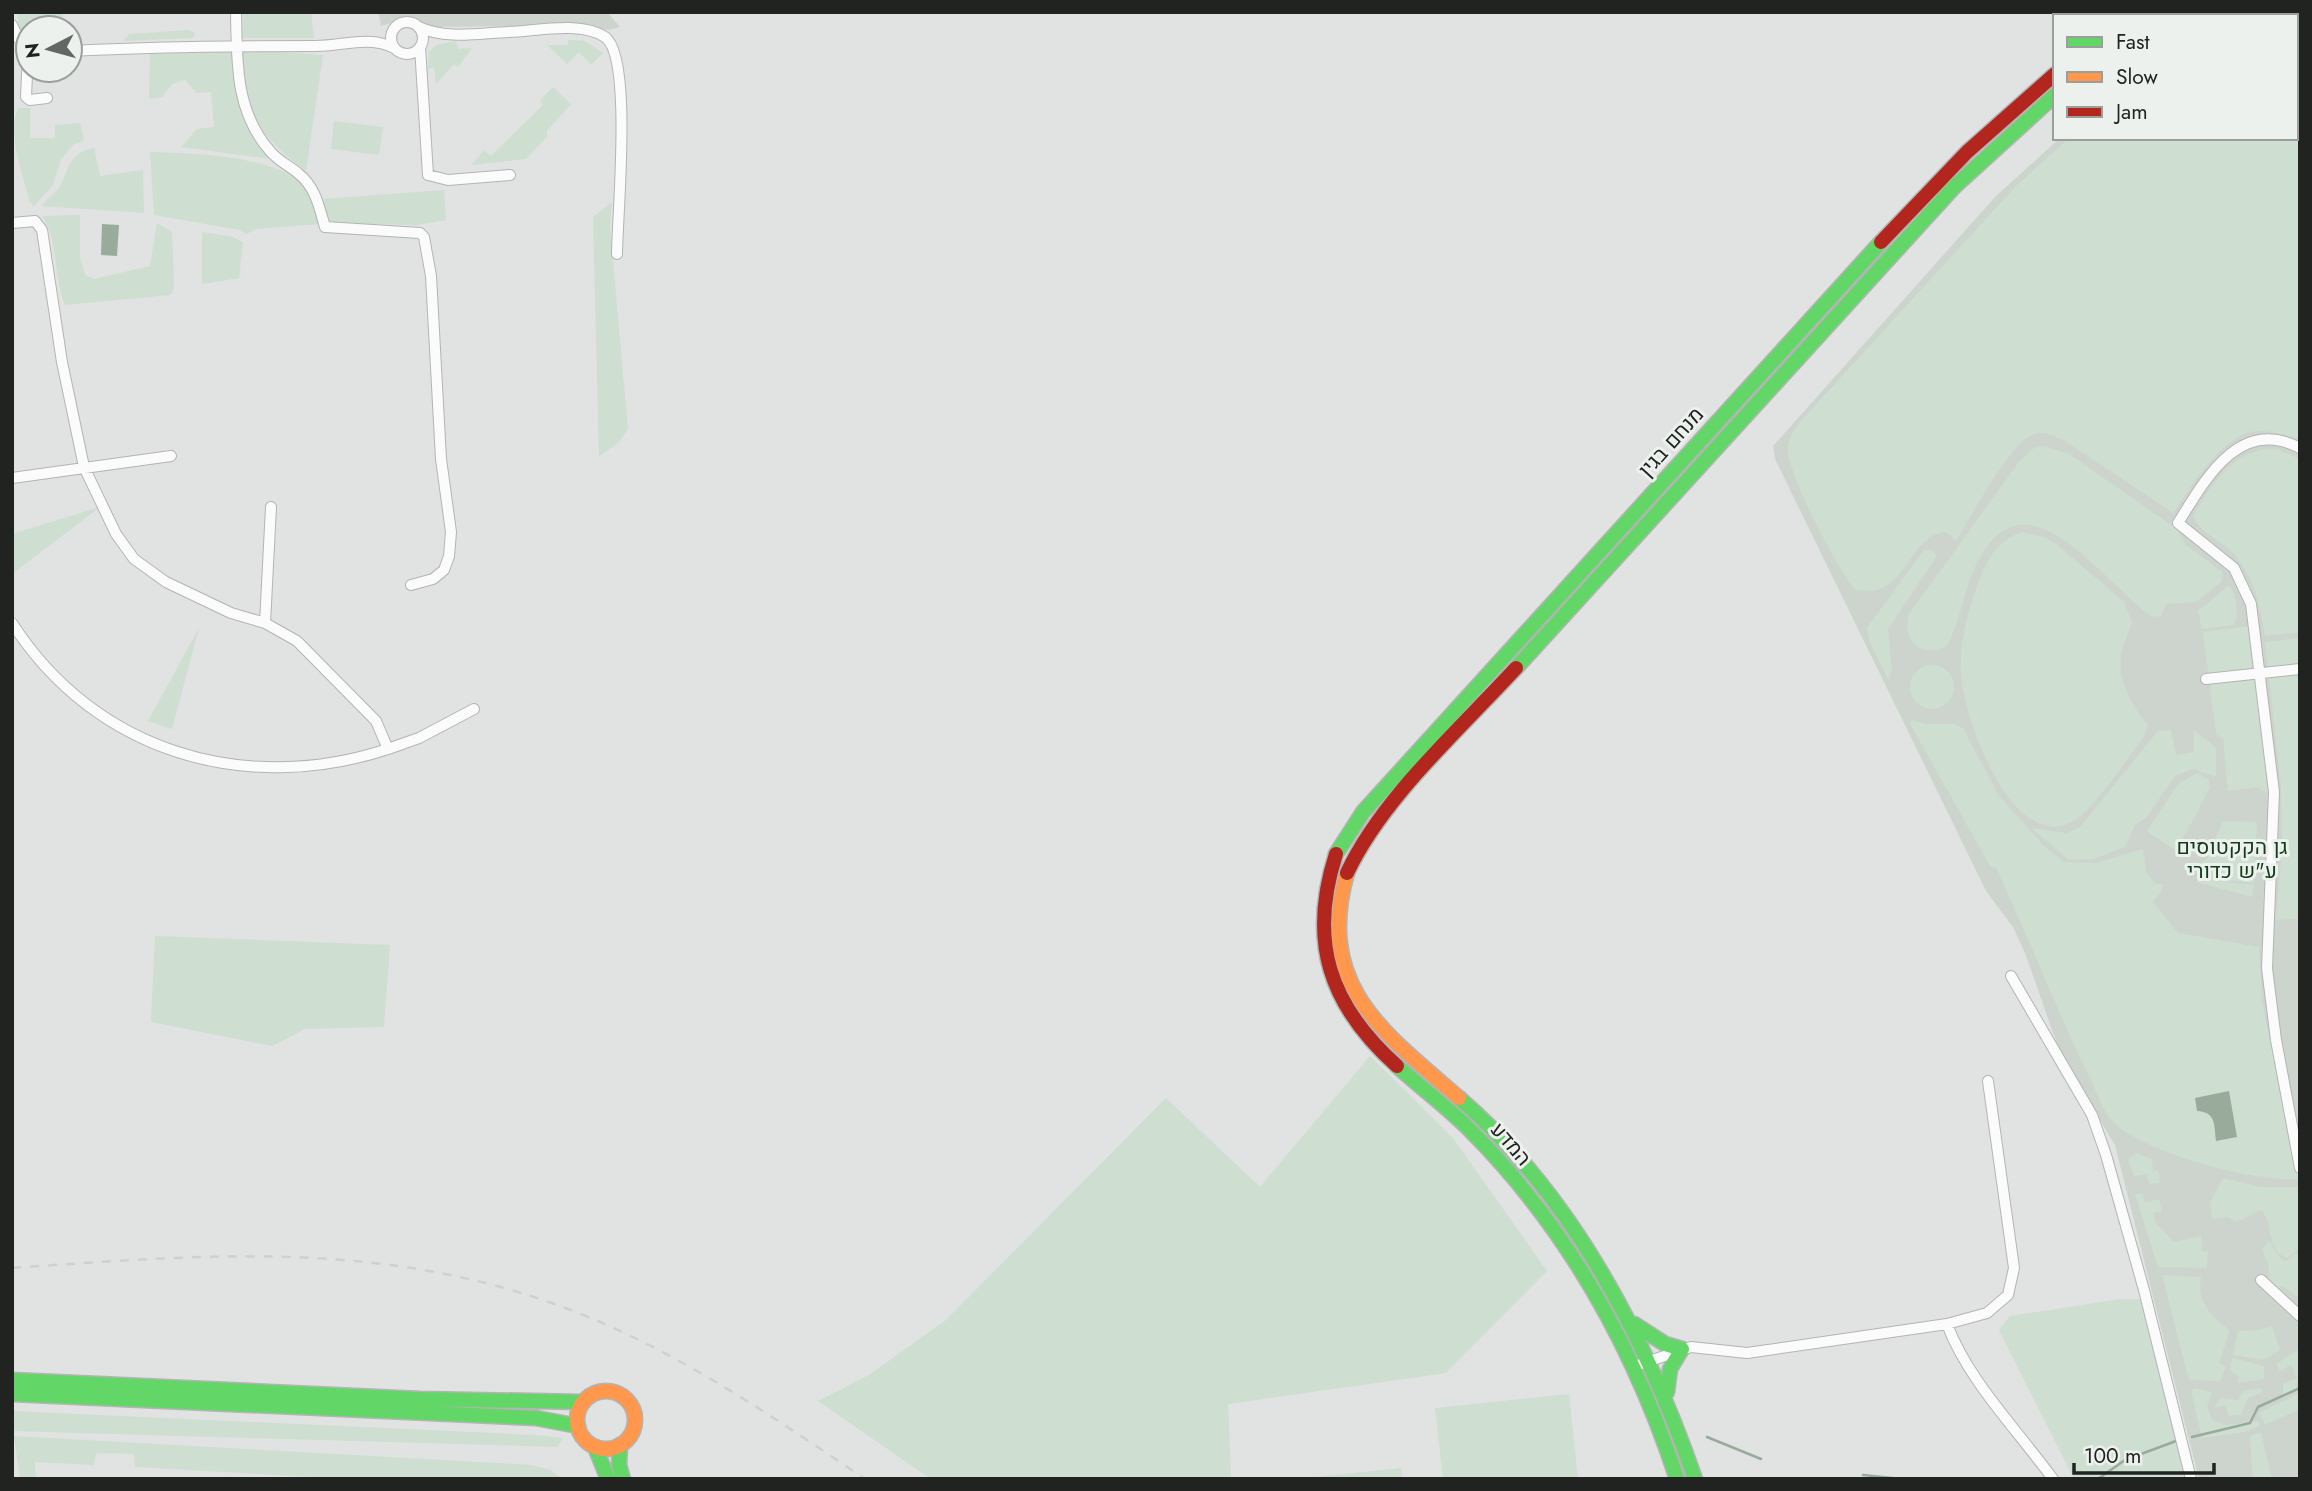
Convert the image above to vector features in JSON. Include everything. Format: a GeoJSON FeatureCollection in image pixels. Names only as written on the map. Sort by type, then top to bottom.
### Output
{"type":"FeatureCollection","features":[{"type":"Feature","properties":{"kind":"main road","name":"מנחם בגין"},"geometry":{"type":"LineString","coordinates":[[1336,854],[1363,812],[1878,245],[1966,152],[2053,76]]}},
{"type":"Feature","properties":{"kind":"main road","name":"מנחם בגין"},"geometry":{"type":"LineString","coordinates":[[1347,873],[1362,841],[1388,808],[1889,256],[1962,179],[2053,97]]}},
{"type":"Feature","properties":{"kind":"main road","name":"המדע"},"geometry":{"type":"LineString","coordinates":[[1336,854],[1326,884],[1323,929],[1331,973],[1346,1010],[1375,1044],[1481,1141],[1522,1189],[1582,1269],[1635,1366],[1677,1479]]}},
{"type":"Feature","properties":{"kind":"main road","name":"המדע"},"geometry":{"type":"LineString","coordinates":[[1347,873],[1338,910],[1337,937],[1344,971],[1356,997],[1374,1021],[1472,1109],[1537,1179],[1577,1232],[1633,1323],[1651,1359],[1695,1479]]}},
{"type":"Feature","properties":{"kind":"main road"},"geometry":{"type":"LineString","coordinates":[[1633,1323],[1665,1344],[1682,1349],[1668,1375],[1667,1388],[1673,1413]]}},
{"type":"Feature","properties":{"kind":"main road"},"geometry":{"type":"LineString","coordinates":[[12,1380],[420,1399],[583,1402]]}},
{"type":"Feature","properties":{"kind":"main road"},"geometry":{"type":"LineString","coordinates":[[595,1447],[612,1448],[620,1445],[629,1437],[634,1425],[629,1403],[615,1392],[592,1394],[583,1402],[578,1414],[578,1426],[584,1438],[595,1447],[608,1479]]}},
{"type":"Feature","properties":{"kind":"main road"},"geometry":{"type":"LineString","coordinates":[[12,1394],[536,1418],[578,1426]]}},
{"type":"Feature","properties":{"kind":"main road"},"geometry":{"type":"LineString","coordinates":[[620,1445],[619,1465],[623,1479]]}},
{"type":"Feature","properties":{"kind":"street"},"geometry":{"type":"LineString","coordinates":[[236,12],[236,44],[242,101],[248,118],[269,150],[308,183],[316,194],[325,227],[420,233],[424,237],[431,276],[437,413],[451,539],[444,570],[433,579],[411,585]]}},
{"type":"Feature","properties":{"kind":"street"},"geometry":{"type":"LineString","coordinates":[[84,50],[236,44],[319,46],[365,41],[408,22],[446,35],[582,30],[606,38],[612,45],[618,68],[622,125],[617,254]]}},
{"type":"Feature","properties":{"kind":"street"},"geometry":{"type":"LineString","coordinates":[[419,27],[423,34],[419,75],[428,176],[448,180],[510,175]]}},
{"type":"Feature","properties":{"kind":"street"},"geometry":{"type":"LineString","coordinates":[[394,28],[391,38],[399,51],[416,65],[419,75]]}},
{"type":"Feature","properties":{"kind":"street"},"geometry":{"type":"LineString","coordinates":[[365,41],[399,51],[414,52],[446,35]]}},
{"type":"Feature","properties":{"kind":"street"},"geometry":{"type":"LineString","coordinates":[[27,84],[26,97],[30,100],[47,98]]}},
{"type":"Feature","properties":{"kind":"street"},"geometry":{"type":"LineString","coordinates":[[12,223],[35,221],[41,230],[62,362],[84,467],[116,534],[134,559],[166,582],[208,603],[265,623],[298,641],[376,721],[388,749]]}},
{"type":"Feature","properties":{"kind":"street"},"geometry":{"type":"LineString","coordinates":[[2300,449],[2288,443],[2268,440],[2248,444],[2229,453],[2210,472],[2178,523],[2223,557],[2241,578],[2251,604],[2274,792],[2267,968],[2276,1040],[2300,1168]]}},
{"type":"Feature","properties":{"kind":"street"},"geometry":{"type":"LineString","coordinates":[[12,478],[171,456]]}},
{"type":"Feature","properties":{"kind":"street"},"geometry":{"type":"LineString","coordinates":[[265,623],[271,507]]}},
{"type":"Feature","properties":{"kind":"street"},"geometry":{"type":"LineString","coordinates":[[12,623],[26,644],[57,678],[96,712],[156,746],[215,761],[282,769],[343,763],[419,738],[474,709]]}},
{"type":"Feature","properties":{"kind":"street"},"geometry":{"type":"LineString","coordinates":[[2206,679],[2300,669]]}},
{"type":"Feature","properties":{"kind":"street"},"geometry":{"type":"LineString","coordinates":[[2011,976],[2092,1115],[2144,1290],[2191,1479]]}},
{"type":"Feature","properties":{"kind":"street"},"geometry":{"type":"LineString","coordinates":[[1635,1366],[1682,1349],[1747,1353],[1947,1324],[1987,1313],[2008,1295],[2014,1268],[1988,1082]]}},
{"type":"Feature","properties":{"kind":"street"},"geometry":{"type":"LineString","coordinates":[[2261,1280],[2300,1316]]}},
{"type":"Feature","properties":{"kind":"street"},"geometry":{"type":"LineString","coordinates":[[1947,1324],[1954,1344],[2053,1479]]}},
{"type":"Feature","properties":{"kind":"shaded area"},"geometry":{"type":"Polygon","coordinates":[[[378,12],[607,12],[620,27],[608,30],[582,25],[437,27],[408,18],[381,26],[378,12]]]}},
{"type":"Feature","properties":{"kind":"shaded area"},"geometry":{"type":"Polygon","coordinates":[[[2298,38],[2300,39],[2300,1479],[2199,1479],[2115,1145],[2062,1058],[2025,953],[2013,927],[1986,891],[1775,459],[1773,446],[1996,196],[2058,140],[2298,140],[2298,38]]]}},
{"type":"Feature","properties":{"kind":"shaded area"},"geometry":{"type":"Polygon","coordinates":[[[102,224],[119,225],[117,256],[101,255],[102,224]]]}},
{"type":"Feature","properties":{"kind":"shaded area"},"geometry":{"type":"Polygon","coordinates":[[[2229,1091],[2237,1137],[2216,1141],[2213,1120],[2208,1114],[2197,1111],[2195,1098],[2229,1091]]]}},
{"type":"Feature","properties":{"kind":"green space"},"geometry":{"type":"Polygon","coordinates":[[[62,12],[62,14],[18,14],[62,12]]]}},
{"type":"Feature","properties":{"kind":"green space"},"geometry":{"type":"Polygon","coordinates":[[[243,12],[311,12],[314,38],[242,38],[243,12]]]}},
{"type":"Feature","properties":{"kind":"green space"},"geometry":{"type":"Polygon","coordinates":[[[189,30],[195,33],[193,38],[123,41],[129,34],[189,30]]]}},
{"type":"Feature","properties":{"kind":"green space"},"geometry":{"type":"Polygon","coordinates":[[[568,40],[585,41],[603,53],[591,65],[579,52],[567,64],[547,45],[568,45],[568,40]]]}},
{"type":"Feature","properties":{"kind":"green space"},"geometry":{"type":"Polygon","coordinates":[[[456,41],[458,49],[472,48],[458,67],[454,64],[436,84],[434,68],[428,69],[429,51],[437,45],[456,41]]]}},
{"type":"Feature","properties":{"kind":"green space"},"geometry":{"type":"Polygon","coordinates":[[[2300,48],[2300,439],[2273,432],[2244,434],[2232,441],[2209,463],[2173,513],[2063,440],[2044,433],[2032,435],[2023,441],[2002,466],[1956,541],[1946,532],[1933,536],[1922,544],[1887,586],[1873,591],[1856,590],[1838,565],[1805,502],[1791,464],[1788,443],[1800,422],[2017,185],[2067,140],[2298,140],[2300,48]]]}},
{"type":"Feature","properties":{"kind":"green space"},"geometry":{"type":"Polygon","coordinates":[[[241,49],[323,55],[306,171],[274,144],[256,119],[247,89],[241,49]]]}},
{"type":"Feature","properties":{"kind":"green space"},"geometry":{"type":"Polygon","coordinates":[[[232,52],[243,120],[272,159],[181,147],[197,129],[214,127],[211,92],[197,93],[185,80],[172,84],[162,97],[149,99],[150,54],[232,52]]]}},
{"type":"Feature","properties":{"kind":"green space"},"geometry":{"type":"Polygon","coordinates":[[[553,87],[571,104],[547,131],[547,137],[526,159],[472,165],[484,150],[491,156],[543,105],[540,100],[553,87]]]}},
{"type":"Feature","properties":{"kind":"green space"},"geometry":{"type":"Polygon","coordinates":[[[18,108],[30,108],[30,138],[55,138],[55,125],[80,123],[84,140],[73,145],[61,159],[53,185],[34,206],[30,202],[15,142],[18,108]]]}},
{"type":"Feature","properties":{"kind":"green space"},"geometry":{"type":"Polygon","coordinates":[[[334,121],[383,127],[379,155],[331,149],[334,121]]]}},
{"type":"Feature","properties":{"kind":"green space"},"geometry":{"type":"Polygon","coordinates":[[[94,148],[100,176],[143,170],[144,213],[41,206],[59,187],[76,156],[94,148]]]}},
{"type":"Feature","properties":{"kind":"green space"},"geometry":{"type":"Polygon","coordinates":[[[150,152],[212,155],[281,171],[298,180],[309,193],[318,224],[257,229],[246,234],[240,230],[154,215],[150,152]]]}},
{"type":"Feature","properties":{"kind":"green space"},"geometry":{"type":"Polygon","coordinates":[[[444,190],[446,220],[417,225],[328,223],[323,199],[444,190]]]}},
{"type":"Feature","properties":{"kind":"green space"},"geometry":{"type":"Polygon","coordinates":[[[612,202],[610,227],[628,429],[618,443],[599,456],[593,217],[612,202]]]}},
{"type":"Feature","properties":{"kind":"green space"},"geometry":{"type":"Polygon","coordinates":[[[80,215],[80,257],[85,275],[94,279],[150,266],[157,223],[172,232],[174,289],[170,295],[65,305],[54,247],[42,216],[80,215]]]}},
{"type":"Feature","properties":{"kind":"green space"},"geometry":{"type":"Polygon","coordinates":[[[202,232],[233,237],[243,242],[239,278],[202,284],[202,232]]]}},
{"type":"Feature","properties":{"kind":"green space"},"geometry":{"type":"Polygon","coordinates":[[[2043,446],[2069,454],[2177,529],[2185,544],[2223,573],[2222,581],[2196,602],[2166,604],[2161,616],[2153,617],[2066,541],[2042,528],[2019,525],[1998,535],[1978,561],[1946,647],[1937,650],[1921,649],[1915,645],[1908,632],[1909,614],[2019,462],[2034,448],[2043,446]]]}},
{"type":"Feature","properties":{"kind":"green space"},"geometry":{"type":"Polygon","coordinates":[[[2277,449],[2300,459],[2300,632],[2265,636],[2258,600],[2244,568],[2229,549],[2199,526],[2193,516],[2217,480],[2236,461],[2261,450],[2277,449]]]}},
{"type":"Feature","properties":{"kind":"green space"},"geometry":{"type":"Polygon","coordinates":[[[100,507],[12,574],[12,534],[100,507]]]}},
{"type":"Feature","properties":{"kind":"green space"},"geometry":{"type":"Polygon","coordinates":[[[2022,532],[2043,537],[2056,544],[2124,602],[2132,622],[2121,654],[2121,673],[2131,701],[2148,725],[2144,737],[2089,808],[2072,822],[2050,826],[2029,818],[2011,800],[1995,776],[1971,720],[1961,675],[1964,630],[1980,577],[1999,546],[2022,532]]]}},
{"type":"Feature","properties":{"kind":"green space"},"geometry":{"type":"Polygon","coordinates":[[[1924,550],[1932,550],[1937,556],[1888,629],[1892,671],[1888,679],[1869,640],[1867,628],[1924,550]]]}},
{"type":"Feature","properties":{"kind":"green space"},"geometry":{"type":"Polygon","coordinates":[[[2229,585],[2236,605],[2234,625],[2202,629],[2198,611],[2229,585]]]}},
{"type":"Feature","properties":{"kind":"green space"},"geometry":{"type":"Polygon","coordinates":[[[2250,626],[2268,794],[2258,787],[2228,791],[2223,739],[2216,734],[2203,632],[2250,626]]]}},
{"type":"Feature","properties":{"kind":"green space"},"geometry":{"type":"Polygon","coordinates":[[[199,628],[172,729],[148,721],[199,628]]]}},
{"type":"Feature","properties":{"kind":"green space"},"geometry":{"type":"Polygon","coordinates":[[[2300,638],[2300,919],[2276,920],[2282,847],[2281,787],[2265,642],[2300,638]]]}},
{"type":"Feature","properties":{"kind":"green space"},"geometry":{"type":"Polygon","coordinates":[[[1932,665],[1941,666],[1948,671],[1953,678],[1953,696],[1948,703],[1941,708],[1932,709],[1923,708],[1916,703],[1911,696],[1910,687],[1911,678],[1916,671],[1923,666],[1932,665]]]}},
{"type":"Feature","properties":{"kind":"green space"},"geometry":{"type":"Polygon","coordinates":[[[1912,720],[1926,724],[1954,724],[1963,728],[1999,796],[2045,847],[2064,862],[2096,863],[2143,849],[2146,871],[2155,884],[2163,884],[2161,892],[2153,902],[2178,933],[2259,947],[2262,1002],[2299,1179],[2255,1176],[2202,1164],[2151,1145],[2110,1119],[2066,1028],[1996,868],[1990,866],[1910,724],[1912,720]]]}},
{"type":"Feature","properties":{"kind":"green space"},"geometry":{"type":"Polygon","coordinates":[[[2171,730],[2176,755],[2194,752],[2194,730],[2216,748],[2216,777],[2193,769],[2175,776],[2146,818],[2135,825],[2125,847],[2093,859],[2069,860],[2031,828],[2067,833],[2080,827],[2158,731],[2171,730]]]}},
{"type":"Feature","properties":{"kind":"green space"},"geometry":{"type":"Polygon","coordinates":[[[2198,773],[2209,780],[2210,788],[2176,851],[2147,831],[2179,783],[2198,773]]]}},
{"type":"Feature","properties":{"kind":"green space","name":"גן הקקטוסים ע\"ש כדורי"},"geometry":{"type":"Polygon","coordinates":[[[2223,821],[2257,822],[2254,883],[2217,879],[2210,868],[2206,871],[2216,881],[2254,885],[2252,897],[2197,882],[2202,870],[2200,864],[2207,859],[2223,821]]]}},
{"type":"Feature","properties":{"kind":"green space"},"geometry":{"type":"Polygon","coordinates":[[[155,936],[390,945],[384,1027],[305,1029],[272,1046],[151,1022],[155,936]]]}},
{"type":"Feature","properties":{"kind":"green space"},"geometry":{"type":"Polygon","coordinates":[[[1370,1056],[1453,1138],[1547,1271],[1446,1373],[1228,1404],[1231,1479],[931,1479],[818,1401],[869,1375],[946,1320],[1166,1098],[1260,1187],[1370,1056]]]}},
{"type":"Feature","properties":{"kind":"green space"},"geometry":{"type":"Polygon","coordinates":[[[2136,1153],[2152,1159],[2153,1171],[2158,1170],[2160,1183],[2149,1184],[2147,1174],[2134,1176],[2128,1159],[2136,1153]]]}},
{"type":"Feature","properties":{"kind":"green space"},"geometry":{"type":"Polygon","coordinates":[[[2223,1178],[2261,1187],[2298,1187],[2300,1253],[2297,1251],[2287,1258],[2280,1254],[2261,1210],[2236,1222],[2228,1217],[2212,1219],[2210,1203],[2223,1178]]]}},
{"type":"Feature","properties":{"kind":"green space"},"geometry":{"type":"Polygon","coordinates":[[[2135,1194],[2142,1194],[2145,1202],[2159,1199],[2162,1212],[2154,1212],[2155,1222],[2174,1242],[2201,1236],[2203,1252],[2208,1251],[2207,1268],[2158,1267],[2135,1194]]]}},
{"type":"Feature","properties":{"kind":"green space"},"geometry":{"type":"Polygon","coordinates":[[[2269,1241],[2279,1257],[2286,1261],[2296,1253],[2300,1257],[2300,1298],[2282,1286],[2278,1290],[2268,1281],[2269,1265],[2262,1249],[2269,1241]]]}},
{"type":"Feature","properties":{"kind":"green space"},"geometry":{"type":"Polygon","coordinates":[[[2162,1275],[2201,1277],[2201,1294],[2206,1308],[2230,1330],[2219,1363],[2226,1367],[2220,1381],[2189,1380],[2162,1275]]]}},
{"type":"Feature","properties":{"kind":"green space"},"geometry":{"type":"Polygon","coordinates":[[[2121,1299],[2145,1299],[2187,1479],[2074,1479],[1999,1330],[2010,1316],[2121,1299]]]}},
{"type":"Feature","properties":{"kind":"green space"},"geometry":{"type":"Polygon","coordinates":[[[2272,1326],[2280,1350],[2263,1360],[2233,1355],[2238,1331],[2272,1326]]]}},
{"type":"Feature","properties":{"kind":"green space"},"geometry":{"type":"Polygon","coordinates":[[[2300,1349],[2300,1381],[2295,1384],[2298,1391],[2283,1398],[2283,1384],[2297,1378],[2291,1365],[2279,1372],[2277,1363],[2300,1349]]]}},
{"type":"Feature","properties":{"kind":"green space"},"geometry":{"type":"Polygon","coordinates":[[[2232,1358],[2264,1366],[2264,1379],[2237,1383],[2239,1377],[2230,1370],[2232,1358]]]}},
{"type":"Feature","properties":{"kind":"green space"},"geometry":{"type":"Polygon","coordinates":[[[2195,1388],[2212,1392],[2207,1406],[2212,1420],[2226,1425],[2257,1421],[2260,1426],[2245,1432],[2202,1438],[2191,1391],[2195,1388]]]}},
{"type":"Feature","properties":{"kind":"green space"},"geometry":{"type":"Polygon","coordinates":[[[2261,1388],[2262,1393],[2248,1398],[2241,1415],[2229,1416],[2225,1405],[2214,1408],[2220,1398],[2238,1400],[2243,1391],[2261,1388]]]}},
{"type":"Feature","properties":{"kind":"green space"},"geometry":{"type":"Polygon","coordinates":[[[2300,1393],[2300,1409],[2265,1425],[2259,1413],[2300,1393]]]}},
{"type":"Feature","properties":{"kind":"green space"},"geometry":{"type":"Polygon","coordinates":[[[1569,1394],[1578,1479],[1443,1479],[1435,1408],[1569,1394]]]}},
{"type":"Feature","properties":{"kind":"green space"},"geometry":{"type":"Polygon","coordinates":[[[12,1411],[563,1438],[557,1447],[12,1431],[12,1411]]]}},
{"type":"Feature","properties":{"kind":"green space"},"geometry":{"type":"Polygon","coordinates":[[[2261,1432],[2272,1479],[2253,1479],[2250,1436],[2261,1432]]]}},
{"type":"Feature","properties":{"kind":"green space"},"geometry":{"type":"Polygon","coordinates":[[[14,1436],[531,1465],[550,1470],[563,1479],[348,1479],[135,1467],[134,1454],[96,1453],[94,1465],[35,1462],[36,1479],[20,1479],[14,1436]]]}},
{"type":"Feature","properties":{"kind":"green space"},"geometry":{"type":"Polygon","coordinates":[[[1401,1468],[1402,1479],[1295,1479],[1401,1468]]]}},
{"type":"Feature","properties":{"kind":"waterway"},"geometry":{"type":"LineString","coordinates":[[2192,1437],[2250,1423],[2258,1407],[2300,1388]]}},
{"type":"Feature","properties":{"kind":"waterway"},"geometry":{"type":"LineString","coordinates":[[1707,1437],[1761,1459]]}},
{"type":"Feature","properties":{"kind":"waterway"},"geometry":{"type":"LineString","coordinates":[[2098,1479],[2125,1460],[2176,1441]]}},
{"type":"Feature","properties":{"kind":"waterway"},"geometry":{"type":"LineString","coordinates":[[1863,1475],[1902,1479]]}},
{"type":"Feature","properties":{"kind":"railway"},"geometry":{"type":"LineString","coordinates":[[12,1268],[232,1256],[303,1258],[373,1263],[444,1274],[514,1291],[586,1316],[659,1350],[730,1390],[865,1479]]}},
{"type":"Feature","properties":{"kind":"traffic: fast"},"geometry":{"type":"LineString","coordinates":[[1516,668],[1954,187],[2053,97]]}},
{"type":"Feature","properties":{"kind":"traffic: fast"},"geometry":{"type":"LineString","coordinates":[[1336,854],[1363,812],[1881,242]]}},
{"type":"Feature","properties":{"kind":"traffic: fast"},"geometry":{"type":"LineString","coordinates":[[1397,1066],[1460,1121],[1504,1167],[1567,1248],[1594,1292],[1640,1383],[1677,1479]]}},
{"type":"Feature","properties":{"kind":"traffic: fast"},"geometry":{"type":"LineString","coordinates":[[1459,1098],[1500,1137],[1538,1179],[1602,1273],[1654,1374],[1695,1479]]}},
{"type":"Feature","properties":{"kind":"traffic: fast"},"geometry":{"type":"LineString","coordinates":[[1634,1324],[1665,1344],[1682,1349],[1670,1369],[1667,1392]]}},
{"type":"Feature","properties":{"kind":"traffic: fast"},"geometry":{"type":"LineString","coordinates":[[12,1380],[420,1399],[583,1402]]}},
{"type":"Feature","properties":{"kind":"traffic: fast"},"geometry":{"type":"LineString","coordinates":[[12,1394],[536,1418],[578,1426]]}},
{"type":"Feature","properties":{"kind":"traffic: fast"},"geometry":{"type":"LineString","coordinates":[[620,1445],[619,1465],[623,1479]]}},
{"type":"Feature","properties":{"kind":"traffic: fast"},"geometry":{"type":"LineString","coordinates":[[595,1447],[608,1479]]}},
{"type":"Feature","properties":{"kind":"traffic: slow"},"geometry":{"type":"LineString","coordinates":[[1347,873],[1340,912],[1340,947],[1348,976],[1362,1003],[1382,1028],[1459,1098]]}},
{"type":"Feature","properties":{"kind":"traffic: slow"},"geometry":{"type":"LineString","coordinates":[[606,1391],[617,1393],[630,1404],[635,1420],[633,1431],[622,1444],[606,1449],[595,1447],[582,1436],[577,1420],[579,1409],[590,1396],[606,1391]]}},
{"type":"Feature","properties":{"kind":"traffic: jam"},"geometry":{"type":"LineString","coordinates":[[1881,242],[1967,152],[2053,76]]}},
{"type":"Feature","properties":{"kind":"traffic: jam"},"geometry":{"type":"LineString","coordinates":[[1347,873],[1362,845],[1401,791],[1516,668]]}},
{"type":"Feature","properties":{"kind":"traffic: jam"},"geometry":{"type":"LineString","coordinates":[[1336,854],[1324,915],[1330,970],[1340,995],[1355,1019],[1397,1066]]}}]}
